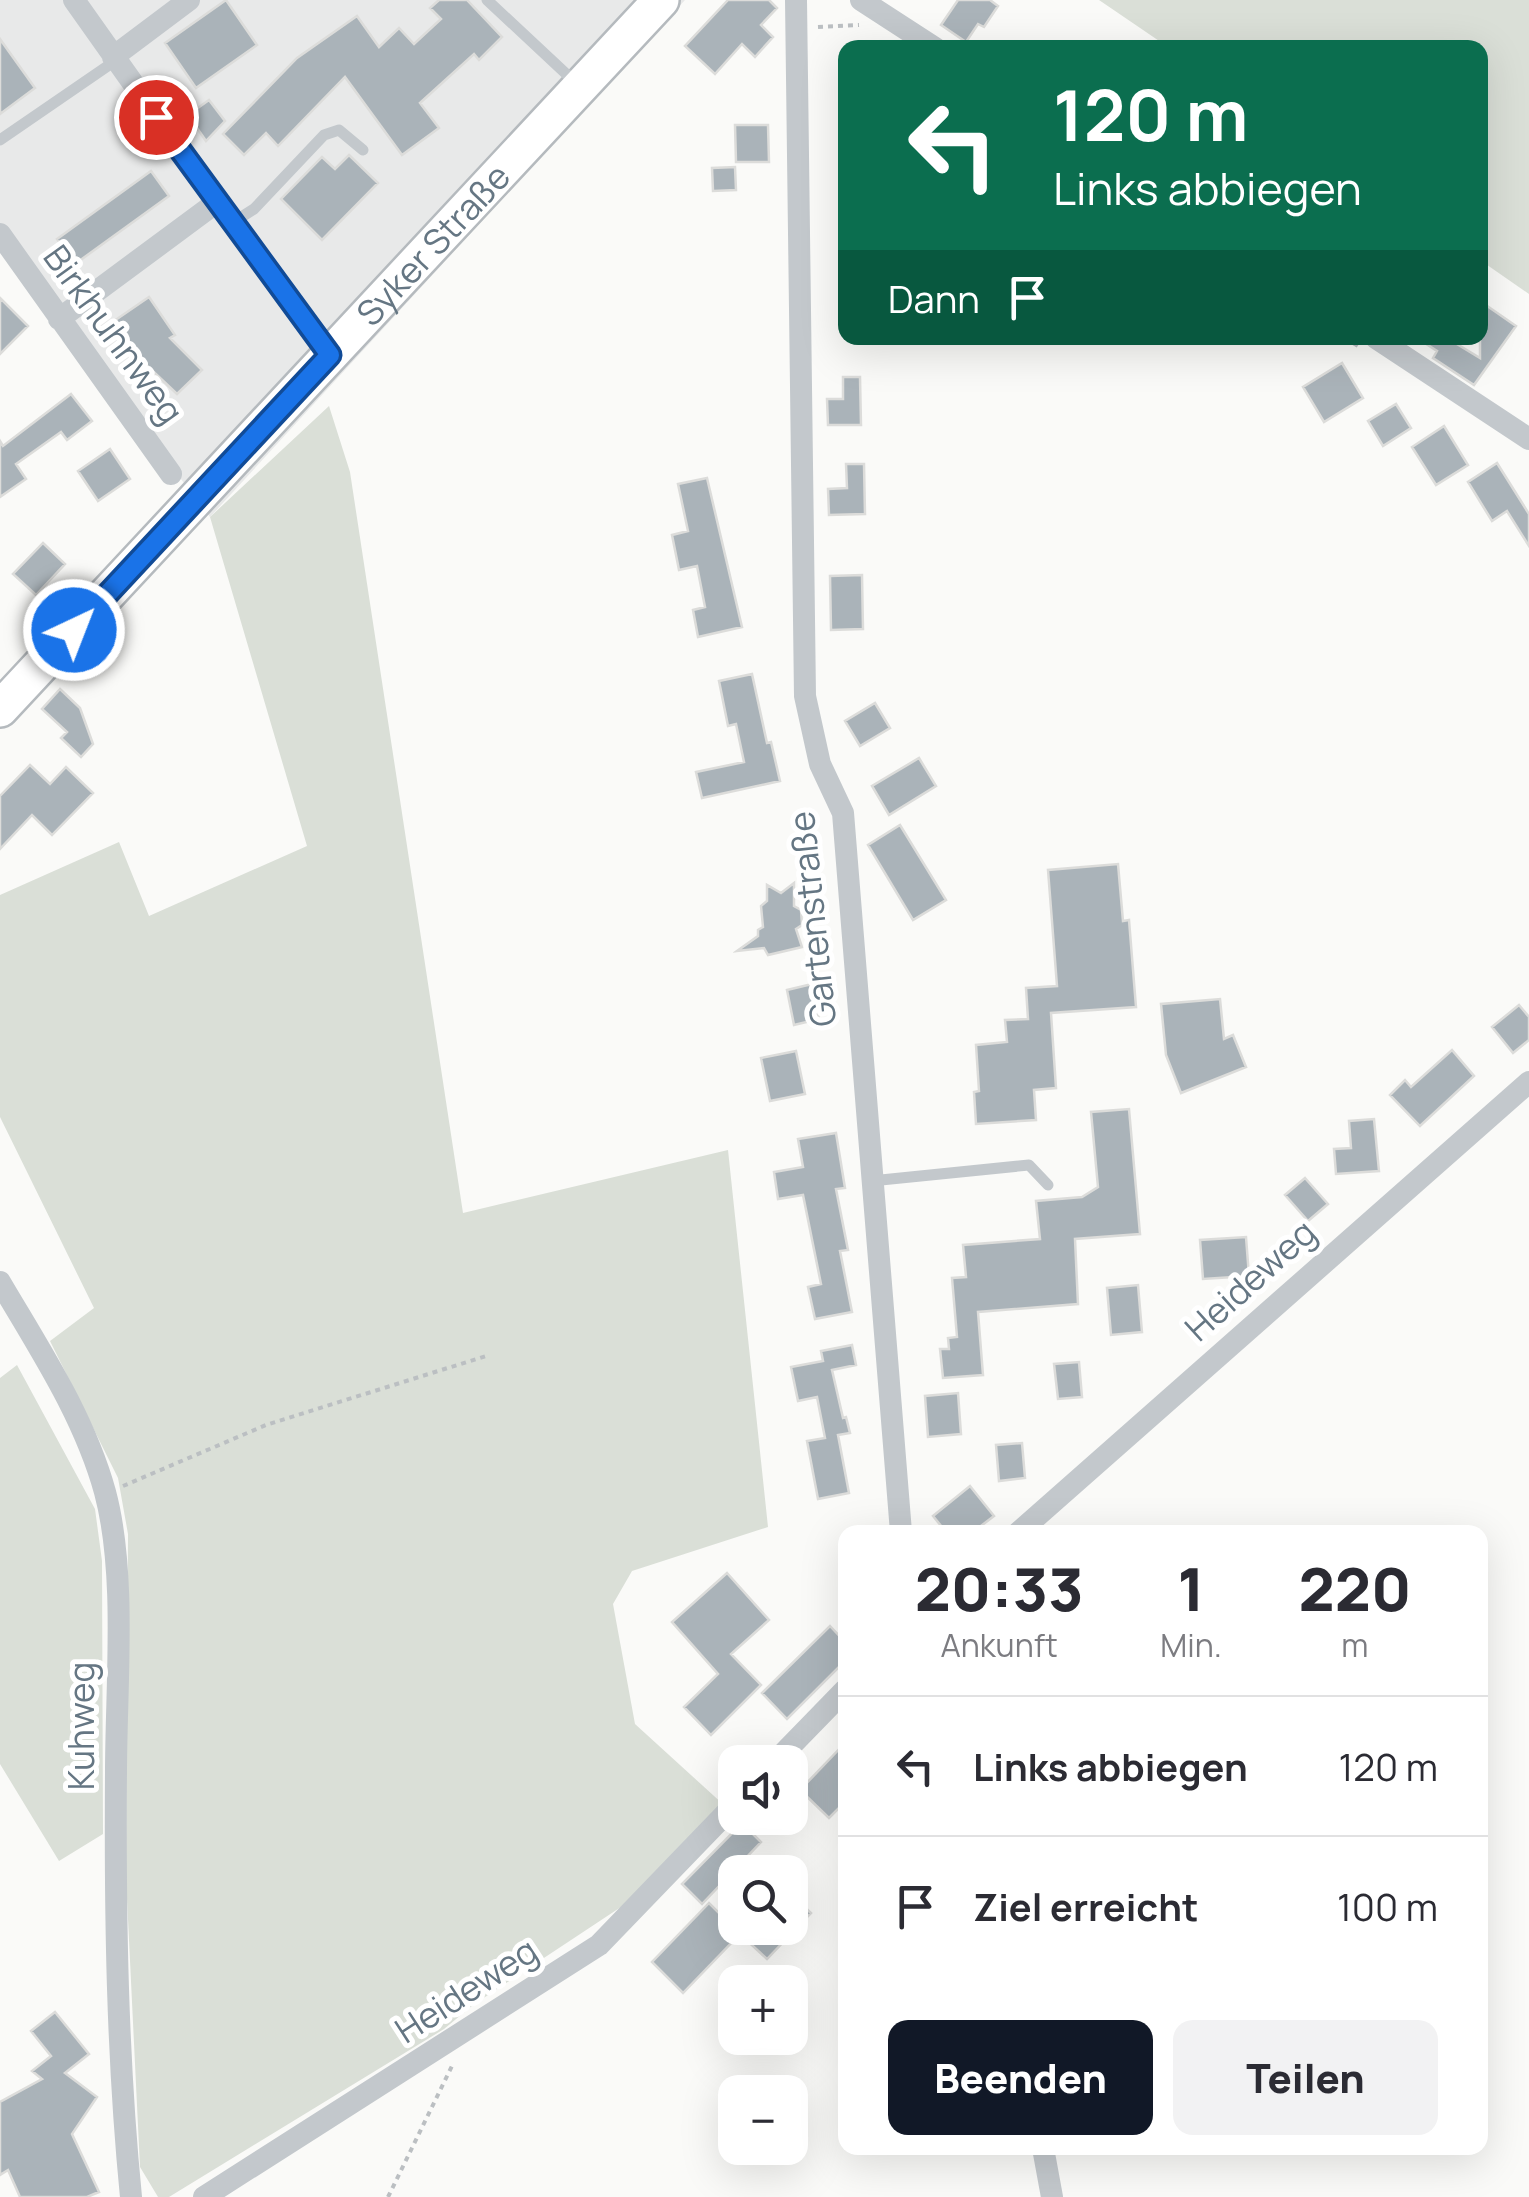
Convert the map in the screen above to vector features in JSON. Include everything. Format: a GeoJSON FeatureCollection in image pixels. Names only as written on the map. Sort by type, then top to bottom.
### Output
{"type":"FeatureCollection","features":[{"type":"Feature","properties":{"kind":"main road","name":"Syker Straße"},"geometry":{"type":"LineString","coordinates":[[0,709],[661,0]]}},
{"type":"Feature","properties":{"kind":"street"},"geometry":{"type":"LineString","coordinates":[[74,0],[330,355]]}},
{"type":"Feature","properties":{"kind":"street"},"geometry":{"type":"LineString","coordinates":[[114,59],[189,0]]}},
{"type":"Feature","properties":{"kind":"street","name":"Gartenstraße"},"geometry":{"type":"LineString","coordinates":[[796,0],[806,696],[820,764],[843,813],[899,1525]]}},
{"type":"Feature","properties":{"kind":"street"},"geometry":{"type":"LineString","coordinates":[[861,0],[923,40]]}},
{"type":"Feature","properties":{"kind":"street"},"geometry":{"type":"LineString","coordinates":[[59,319],[216,202]]}},
{"type":"Feature","properties":{"kind":"street","name":"Birkhuhnweg"},"geometry":{"type":"LineString","coordinates":[[0,234],[171,474]]}},
{"type":"Feature","properties":{"kind":"street"},"geometry":{"type":"LineString","coordinates":[[1387,345],[1529,438]]}},
{"type":"Feature","properties":{"kind":"street","name":"Heideweg"},"geometry":{"type":"LineString","coordinates":[[1027,1525],[1529,1082]]}},
{"type":"Feature","properties":{"kind":"street","name":"Kuhweg"},"geometry":{"type":"LineString","coordinates":[[0,1282],[80,1419],[105,1493],[117,1556],[115,1937],[123,2116],[131,2197]]}},
{"type":"Feature","properties":{"kind":"street"},"geometry":{"type":"LineString","coordinates":[[792,1745],[838,1697]]}},
{"type":"Feature","properties":{"kind":"street","name":"Heideweg"},"geometry":{"type":"LineString","coordinates":[[204,2197],[600,1945],[718,1822]]}},
{"type":"Feature","properties":{"kind":"street"},"geometry":{"type":"LineString","coordinates":[[1044,2155],[1052,2197]]}},
{"type":"Feature","properties":{"kind":"lane"},"geometry":{"type":"LineString","coordinates":[[487,0],[580,87]]}},
{"type":"Feature","properties":{"kind":"lane"},"geometry":{"type":"LineString","coordinates":[[0,140],[114,59]]}},
{"type":"Feature","properties":{"kind":"lane"},"geometry":{"type":"LineString","coordinates":[[232,223],[254,209],[324,134],[340,130],[364,150]]}},
{"type":"Feature","properties":{"kind":"lane"},"geometry":{"type":"LineString","coordinates":[[872,1181],[1029,1165],[1048,1185]]}},
{"type":"Feature","properties":{"kind":"path"},"geometry":{"type":"LineString","coordinates":[[796,28],[867,24]]}},
{"type":"Feature","properties":{"kind":"path"},"geometry":{"type":"LineString","coordinates":[[105,1493],[266,1425],[486,1356]]}},
{"type":"Feature","properties":{"kind":"path"},"geometry":{"type":"LineString","coordinates":[[388,2197],[469,2031]]}},
{"type":"Feature","properties":{"kind":"shaded area"},"geometry":{"type":"Polygon","coordinates":[[[0,0],[685,0],[210,517],[0,242],[0,0]]]}},
{"type":"Feature","properties":{"kind":"shaded area"},"geometry":{"type":"Polygon","coordinates":[[[1099,0],[1529,0],[1529,294],[1488,266],[1488,40],[1158,40],[1099,0]]]}},
{"type":"Feature","properties":{"kind":"shaded area"},"geometry":{"type":"Polygon","coordinates":[[[329,406],[350,472],[463,1213],[728,1150],[768,1527],[632,1571],[613,1604],[635,1724],[718,1800],[718,1813],[630,1901],[473,2005],[444,2029],[169,2197],[158,2197],[140,2167],[126,1878],[128,1534],[118,1478],[50,1341],[94,1308],[0,1117],[0,895],[119,842],[149,916],[307,846],[210,517],[329,406]]]}},
{"type":"Feature","properties":{"kind":"shaded area"},"geometry":{"type":"Polygon","coordinates":[[[17,1365],[95,1509],[102,1561],[103,1834],[59,1861],[0,1764],[0,1378],[17,1365]]]}},
{"type":"Feature","properties":{"kind":"building"},"geometry":{"type":"Polygon","coordinates":[[[226,0],[257,45],[196,88],[165,43],[226,0]]]}},
{"type":"Feature","properties":{"kind":"building"},"geometry":{"type":"Polygon","coordinates":[[[439,0],[467,0],[502,37],[479,60],[474,54],[420,103],[439,128],[402,155],[345,77],[278,146],[266,133],[244,155],[223,134],[297,58],[357,16],[379,47],[399,28],[414,44],[441,19],[430,8],[439,0]]]}},
{"type":"Feature","properties":{"kind":"building"},"geometry":{"type":"Polygon","coordinates":[[[728,0],[769,0],[777,8],[761,25],[773,37],[755,57],[742,44],[715,74],[685,46],[728,0]]]}},
{"type":"Feature","properties":{"kind":"building"},"geometry":{"type":"Polygon","coordinates":[[[958,0],[990,0],[998,6],[984,27],[978,24],[967,40],[941,25],[958,0]]]}},
{"type":"Feature","properties":{"kind":"building"},"geometry":{"type":"Polygon","coordinates":[[[0,39],[35,88],[0,114],[0,39]]]}},
{"type":"Feature","properties":{"kind":"building"},"geometry":{"type":"Polygon","coordinates":[[[209,100],[225,121],[206,141],[188,115],[209,100]]]}},
{"type":"Feature","properties":{"kind":"building"},"geometry":{"type":"Polygon","coordinates":[[[735,125],[768,125],[769,162],[736,162],[735,125]]]}},
{"type":"Feature","properties":{"kind":"building"},"geometry":{"type":"Polygon","coordinates":[[[349,155],[378,183],[322,240],[281,199],[322,157],[335,169],[349,155]]]}},
{"type":"Feature","properties":{"kind":"building"},"geometry":{"type":"Polygon","coordinates":[[[735,167],[736,190],[713,191],[712,168],[735,167]]]}},
{"type":"Feature","properties":{"kind":"building"},"geometry":{"type":"Polygon","coordinates":[[[151,171],[169,196],[75,264],[57,239],[151,171]]]}},
{"type":"Feature","properties":{"kind":"building"},"geometry":{"type":"Polygon","coordinates":[[[149,297],[175,335],[170,338],[202,370],[177,394],[140,359],[114,321],[149,297]]]}},
{"type":"Feature","properties":{"kind":"building"},"geometry":{"type":"Polygon","coordinates":[[[0,298],[28,326],[0,354],[0,298]]]}},
{"type":"Feature","properties":{"kind":"building"},"geometry":{"type":"Polygon","coordinates":[[[1488,307],[1516,326],[1474,385],[1433,358],[1437,351],[1428,345],[1459,345],[1480,358],[1480,345],[1488,345],[1488,307]]]}},
{"type":"Feature","properties":{"kind":"building"},"geometry":{"type":"Polygon","coordinates":[[[1342,363],[1363,398],[1324,422],[1303,387],[1342,363]]]}},
{"type":"Feature","properties":{"kind":"building"},"geometry":{"type":"Polygon","coordinates":[[[843,377],[860,377],[861,425],[828,425],[827,399],[843,399],[843,377]]]}},
{"type":"Feature","properties":{"kind":"building"},"geometry":{"type":"Polygon","coordinates":[[[71,394],[92,421],[67,440],[61,432],[16,464],[26,479],[0,497],[0,441],[3,446],[71,394]]]}},
{"type":"Feature","properties":{"kind":"building"},"geometry":{"type":"Polygon","coordinates":[[[1396,404],[1411,428],[1383,446],[1368,421],[1396,404]]]}},
{"type":"Feature","properties":{"kind":"building"},"geometry":{"type":"Polygon","coordinates":[[[1444,426],[1468,465],[1436,485],[1412,447],[1444,426]]]}},
{"type":"Feature","properties":{"kind":"building"},"geometry":{"type":"Polygon","coordinates":[[[110,449],[130,479],[98,501],[78,471],[110,449]]]}},
{"type":"Feature","properties":{"kind":"building"},"geometry":{"type":"Polygon","coordinates":[[[1497,463],[1529,514],[1529,546],[1507,511],[1492,521],[1468,482],[1497,463]]]}},
{"type":"Feature","properties":{"kind":"building"},"geometry":{"type":"Polygon","coordinates":[[[846,464],[864,464],[865,514],[829,515],[828,489],[847,488],[846,464]]]}},
{"type":"Feature","properties":{"kind":"building"},"geometry":{"type":"Polygon","coordinates":[[[707,478],[742,627],[698,637],[693,610],[705,607],[697,566],[679,570],[672,535],[688,531],[678,484],[707,478]]]}},
{"type":"Feature","properties":{"kind":"building"},"geometry":{"type":"Polygon","coordinates":[[[43,543],[65,564],[36,595],[13,574],[43,543]]]}},
{"type":"Feature","properties":{"kind":"building"},"geometry":{"type":"Polygon","coordinates":[[[862,575],[863,629],[831,630],[830,576],[862,575]]]}},
{"type":"Feature","properties":{"kind":"building"},"geometry":{"type":"Polygon","coordinates":[[[752,674],[780,781],[702,798],[696,772],[744,762],[736,724],[728,726],[719,681],[752,674]]]}},
{"type":"Feature","properties":{"kind":"building"},"geometry":{"type":"Polygon","coordinates":[[[60,689],[80,708],[93,744],[81,757],[61,738],[67,732],[42,709],[60,689]]]}},
{"type":"Feature","properties":{"kind":"building"},"geometry":{"type":"Polygon","coordinates":[[[875,703],[890,728],[860,746],[845,721],[875,703]]]}},
{"type":"Feature","properties":{"kind":"building"},"geometry":{"type":"Polygon","coordinates":[[[919,758],[936,786],[889,815],[872,786],[919,758]]]}},
{"type":"Feature","properties":{"kind":"building"},"geometry":{"type":"Polygon","coordinates":[[[30,765],[50,784],[66,767],[93,793],[52,835],[32,815],[0,849],[0,796],[30,765]]]}},
{"type":"Feature","properties":{"kind":"building"},"geometry":{"type":"Polygon","coordinates":[[[900,825],[946,900],[913,920],[868,845],[900,825]]]}},
{"type":"Feature","properties":{"kind":"building"},"geometry":{"type":"Polygon","coordinates":[[[1118,864],[1123,921],[1129,920],[1136,1007],[1051,1013],[1056,1088],[1034,1090],[1036,1120],[976,1124],[976,1045],[1007,1042],[1005,1020],[1028,1019],[1026,988],[1057,986],[1048,870],[1118,864]]]}},
{"type":"Feature","properties":{"kind":"building"},"geometry":{"type":"Polygon","coordinates":[[[794,883],[794,906],[801,910],[802,925],[796,929],[802,947],[768,955],[764,948],[737,951],[758,936],[763,927],[761,906],[767,901],[767,885],[781,893],[794,883]]]}},
{"type":"Feature","properties":{"kind":"building"},"geometry":{"type":"Polygon","coordinates":[[[812,984],[819,1019],[794,1025],[787,990],[812,984]]]}},
{"type":"Feature","properties":{"kind":"building"},"geometry":{"type":"Polygon","coordinates":[[[1220,999],[1224,1039],[1233,1035],[1246,1067],[1181,1093],[1166,1055],[1161,1004],[1220,999]]]}},
{"type":"Feature","properties":{"kind":"building"},"geometry":{"type":"Polygon","coordinates":[[[1519,1005],[1529,1017],[1529,1040],[1513,1053],[1492,1027],[1519,1005]]]}},
{"type":"Feature","properties":{"kind":"building"},"geometry":{"type":"Polygon","coordinates":[[[1452,1050],[1474,1076],[1420,1126],[1390,1095],[1405,1080],[1411,1087],[1452,1050]]]}},
{"type":"Feature","properties":{"kind":"building"},"geometry":{"type":"Polygon","coordinates":[[[796,1051],[805,1094],[770,1101],[761,1058],[796,1051]]]}},
{"type":"Feature","properties":{"kind":"building"},"geometry":{"type":"Polygon","coordinates":[[[1129,1109],[1140,1234],[1075,1239],[1078,1304],[978,1312],[983,1375],[943,1378],[940,1349],[949,1349],[948,1338],[957,1337],[952,1278],[966,1277],[963,1245],[1040,1239],[1036,1201],[1082,1197],[1098,1187],[1091,1112],[1129,1109]]]}},
{"type":"Feature","properties":{"kind":"building"},"geometry":{"type":"Polygon","coordinates":[[[1374,1119],[1379,1171],[1336,1174],[1334,1149],[1351,1148],[1349,1121],[1374,1119]]]}},
{"type":"Feature","properties":{"kind":"building"},"geometry":{"type":"Polygon","coordinates":[[[836,1133],[845,1188],[836,1189],[848,1250],[840,1251],[852,1312],[815,1319],[808,1287],[821,1284],[803,1195],[778,1199],[774,1172],[803,1167],[798,1139],[836,1133]]]}},
{"type":"Feature","properties":{"kind":"building"},"geometry":{"type":"Polygon","coordinates":[[[1305,1178],[1328,1204],[1308,1221],[1285,1195],[1305,1178]]]}},
{"type":"Feature","properties":{"kind":"building"},"geometry":{"type":"Polygon","coordinates":[[[1246,1237],[1249,1276],[1203,1279],[1200,1240],[1246,1237]]]}},
{"type":"Feature","properties":{"kind":"building"},"geometry":{"type":"Polygon","coordinates":[[[1138,1285],[1142,1332],[1111,1335],[1107,1288],[1138,1285]]]}},
{"type":"Feature","properties":{"kind":"building"},"geometry":{"type":"Polygon","coordinates":[[[852,1345],[856,1365],[832,1370],[850,1433],[838,1435],[849,1493],[818,1499],[807,1441],[825,1438],[817,1397],[798,1401],[791,1367],[823,1361],[821,1351],[852,1345]]]}},
{"type":"Feature","properties":{"kind":"building"},"geometry":{"type":"Polygon","coordinates":[[[1079,1362],[1082,1397],[1058,1399],[1054,1364],[1079,1362]]]}},
{"type":"Feature","properties":{"kind":"building"},"geometry":{"type":"Polygon","coordinates":[[[958,1393],[961,1434],[928,1437],[925,1396],[958,1393]]]}},
{"type":"Feature","properties":{"kind":"building"},"geometry":{"type":"Polygon","coordinates":[[[1022,1443],[1025,1478],[999,1481],[996,1445],[1022,1443]]]}},
{"type":"Feature","properties":{"kind":"building"},"geometry":{"type":"Polygon","coordinates":[[[970,1486],[994,1516],[982,1525],[940,1525],[933,1516],[970,1486]]]}},
{"type":"Feature","properties":{"kind":"building"},"geometry":{"type":"Polygon","coordinates":[[[727,1573],[769,1620],[731,1654],[761,1685],[711,1735],[684,1707],[718,1674],[672,1622],[727,1573]]]}},
{"type":"Feature","properties":{"kind":"building"},"geometry":{"type":"Polygon","coordinates":[[[830,1626],[838,1635],[838,1668],[787,1719],[762,1693],[830,1626]]]}},
{"type":"Feature","properties":{"kind":"building"},"geometry":{"type":"Polygon","coordinates":[[[838,1750],[838,1809],[829,1818],[808,1798],[808,1782],[838,1750]]]}},
{"type":"Feature","properties":{"kind":"building"},"geometry":{"type":"Polygon","coordinates":[[[730,1835],[754,1835],[761,1842],[749,1855],[718,1855],[718,1887],[702,1904],[682,1884],[730,1835]]]}},
{"type":"Feature","properties":{"kind":"building"},"geometry":{"type":"Polygon","coordinates":[[[709,1903],[718,1912],[718,1945],[729,1945],[683,1993],[652,1962],[709,1903]]]}},
{"type":"Feature","properties":{"kind":"building"},"geometry":{"type":"Polygon","coordinates":[[[752,1945],[780,1945],[767,1959],[752,1945]]]}},
{"type":"Feature","properties":{"kind":"building"},"geometry":{"type":"Polygon","coordinates":[[[55,2012],[89,2054],[65,2073],[97,2097],[72,2134],[99,2192],[87,2197],[20,2197],[8,2170],[0,2175],[0,2102],[42,2079],[32,2071],[51,2056],[31,2031],[55,2012]]]}},
{"type":"Feature","properties":{"kind":"route"},"geometry":{"type":"LineString","coordinates":[[74,630],[330,355],[156,117]]}}]}
